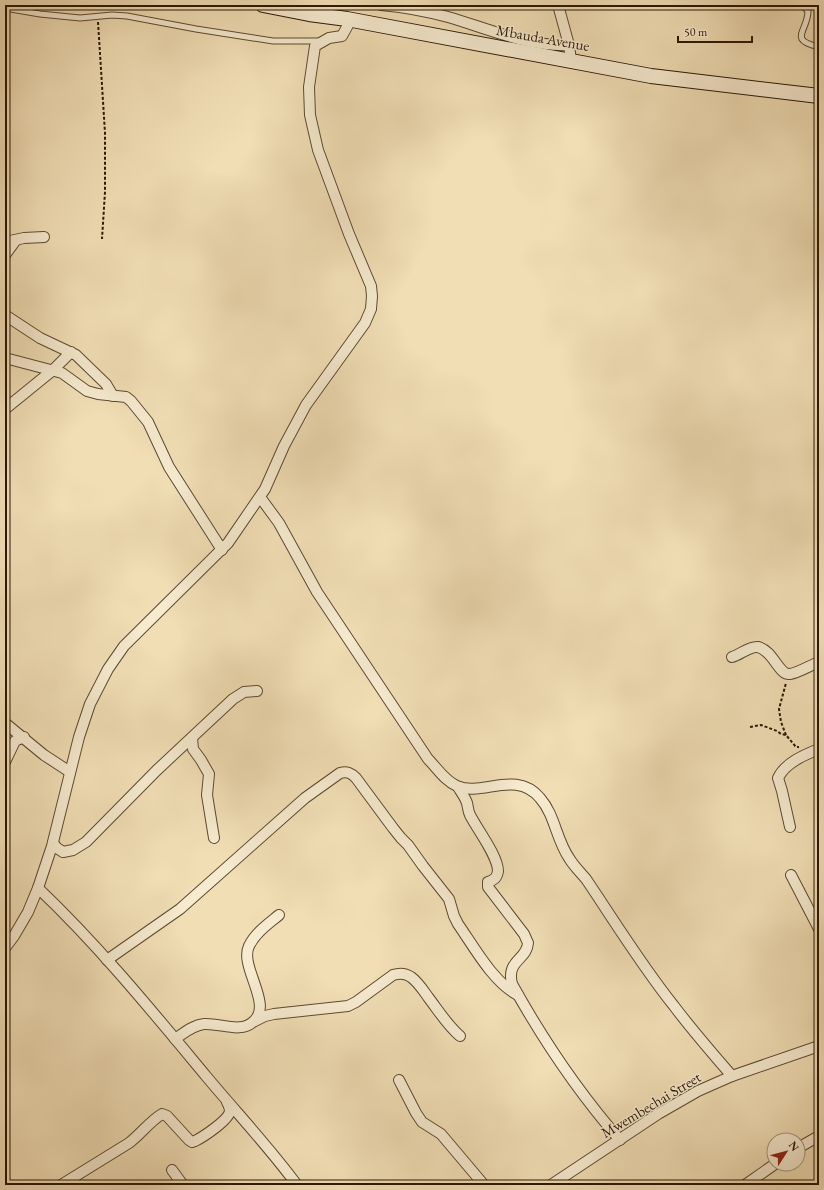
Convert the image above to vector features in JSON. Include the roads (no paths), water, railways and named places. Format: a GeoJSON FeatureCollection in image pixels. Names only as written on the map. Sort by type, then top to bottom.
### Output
{"type":"FeatureCollection","features":[{"type":"Feature","properties":{"kind":"street","name":"Mbauda Avenue"},"geometry":{"type":"LineString","coordinates":[[263,5],[309,14],[347,19],[651,76],[817,100]]}},
{"type":"Feature","properties":{"kind":"street"},"geometry":{"type":"LineString","coordinates":[[381,5],[412,7],[491,31],[545,44],[569,44]]}},
{"type":"Feature","properties":{"kind":"street"},"geometry":{"type":"LineString","coordinates":[[558,5],[569,44],[572,61]]}},
{"type":"Feature","properties":{"kind":"street"},"geometry":{"type":"LineString","coordinates":[[5,948],[24,918],[38,888],[53,842],[79,737],[90,704],[108,669],[118,654],[138,632],[222,550],[254,507],[265,489],[284,446],[306,406],[365,323],[371,309],[371,286],[349,234],[318,150],[310,115],[309,87],[315,46],[330,38],[342,36],[348,25],[347,19]]}},
{"type":"Feature","properties":{"kind":"street"},"geometry":{"type":"LineString","coordinates":[[5,242],[24,238],[44,237]]}},
{"type":"Feature","properties":{"kind":"street"},"geometry":{"type":"LineString","coordinates":[[5,255],[16,240]]}},
{"type":"Feature","properties":{"kind":"street"},"geometry":{"type":"LineString","coordinates":[[5,315],[40,338],[71,352],[84,361],[102,380],[113,396]]}},
{"type":"Feature","properties":{"kind":"street"},"geometry":{"type":"LineString","coordinates":[[5,409],[53,370],[71,352]]}},
{"type":"Feature","properties":{"kind":"street"},"geometry":{"type":"LineString","coordinates":[[5,358],[62,373],[87,391],[98,394],[126,397],[132,401],[148,422],[169,467],[222,550]]}},
{"type":"Feature","properties":{"kind":"street"},"geometry":{"type":"LineString","coordinates":[[260,497],[279,523],[317,592],[428,759],[448,781],[458,786],[474,788],[503,784],[520,786],[530,790],[540,797],[547,809],[561,845],[569,858],[582,873],[618,929],[673,1005],[732,1076]]}},
{"type":"Feature","properties":{"kind":"street"},"geometry":{"type":"LineString","coordinates":[[732,657],[753,648],[760,648],[770,654],[784,673],[789,674],[819,662]]}},
{"type":"Feature","properties":{"kind":"street"},"geometry":{"type":"LineString","coordinates":[[53,842],[57,848],[63,852],[73,850],[80,846],[157,770],[240,694],[244,692],[257,691]]}},
{"type":"Feature","properties":{"kind":"street"},"geometry":{"type":"LineString","coordinates":[[5,723],[44,754],[70,772]]}},
{"type":"Feature","properties":{"kind":"street"},"geometry":{"type":"LineString","coordinates":[[5,762],[14,741],[24,737]]}},
{"type":"Feature","properties":{"kind":"street"},"geometry":{"type":"LineString","coordinates":[[192,738],[193,749],[201,760],[208,774],[207,795],[214,838]]}},
{"type":"Feature","properties":{"kind":"street"},"geometry":{"type":"LineString","coordinates":[[790,827],[778,778],[788,765],[817,749]]}},
{"type":"Feature","properties":{"kind":"street"},"geometry":{"type":"LineString","coordinates":[[107,960],[180,909],[305,798],[345,771],[356,778],[449,899],[458,924],[490,969],[506,986],[518,995]]}},
{"type":"Feature","properties":{"kind":"street"},"geometry":{"type":"LineString","coordinates":[[458,786],[467,803],[470,814],[496,862],[498,869],[497,876],[488,882],[488,887],[524,934],[528,943],[527,948],[511,970],[510,976],[512,984],[544,1038],[598,1114],[620,1140]]}},
{"type":"Feature","properties":{"kind":"street"},"geometry":{"type":"LineString","coordinates":[[791,875],[819,929]]}},
{"type":"Feature","properties":{"kind":"street"},"geometry":{"type":"LineString","coordinates":[[38,888],[71,919],[107,960],[227,1102],[280,1162],[297,1185]]}},
{"type":"Feature","properties":{"kind":"street"},"geometry":{"type":"LineString","coordinates":[[255,1021],[260,1011],[258,992],[251,974],[247,954],[249,946],[258,933],[279,915]]}},
{"type":"Feature","properties":{"kind":"street"},"geometry":{"type":"LineString","coordinates":[[175,1039],[192,1028],[203,1024],[219,1024],[235,1028],[248,1026],[265,1016],[274,1014],[348,1006],[398,973],[406,974],[421,987],[452,1030],[460,1036]]}},
{"type":"Feature","properties":{"kind":"street","name":"Mwembechai Street"},"geometry":{"type":"LineString","coordinates":[[551,1185],[698,1091],[732,1076],[819,1046]]}},
{"type":"Feature","properties":{"kind":"street"},"geometry":{"type":"LineString","coordinates":[[399,1080],[422,1122],[441,1134],[484,1185]]}},
{"type":"Feature","properties":{"kind":"street"},"geometry":{"type":"LineString","coordinates":[[60,1185],[137,1137],[148,1125],[162,1114],[167,1116],[188,1140],[192,1142],[195,1141],[224,1121],[230,1110],[227,1102]]}},
{"type":"Feature","properties":{"kind":"street"},"geometry":{"type":"LineString","coordinates":[[806,1143],[819,1136]]}},
{"type":"Feature","properties":{"kind":"street"},"geometry":{"type":"LineString","coordinates":[[172,1170],[183,1185]]}},
{"type":"Feature","properties":{"kind":"street"},"geometry":{"type":"LineString","coordinates":[[745,1185],[766,1170]]}},
{"type":"Feature","properties":{"kind":"lane"},"geometry":{"type":"LineString","coordinates":[[802,5],[808,11],[808,18],[802,30],[801,37],[807,44],[819,47]]}},
{"type":"Feature","properties":{"kind":"lane"},"geometry":{"type":"LineString","coordinates":[[5,8],[40,14],[80,18],[112,15],[127,16],[273,41],[323,41]]}}]}
